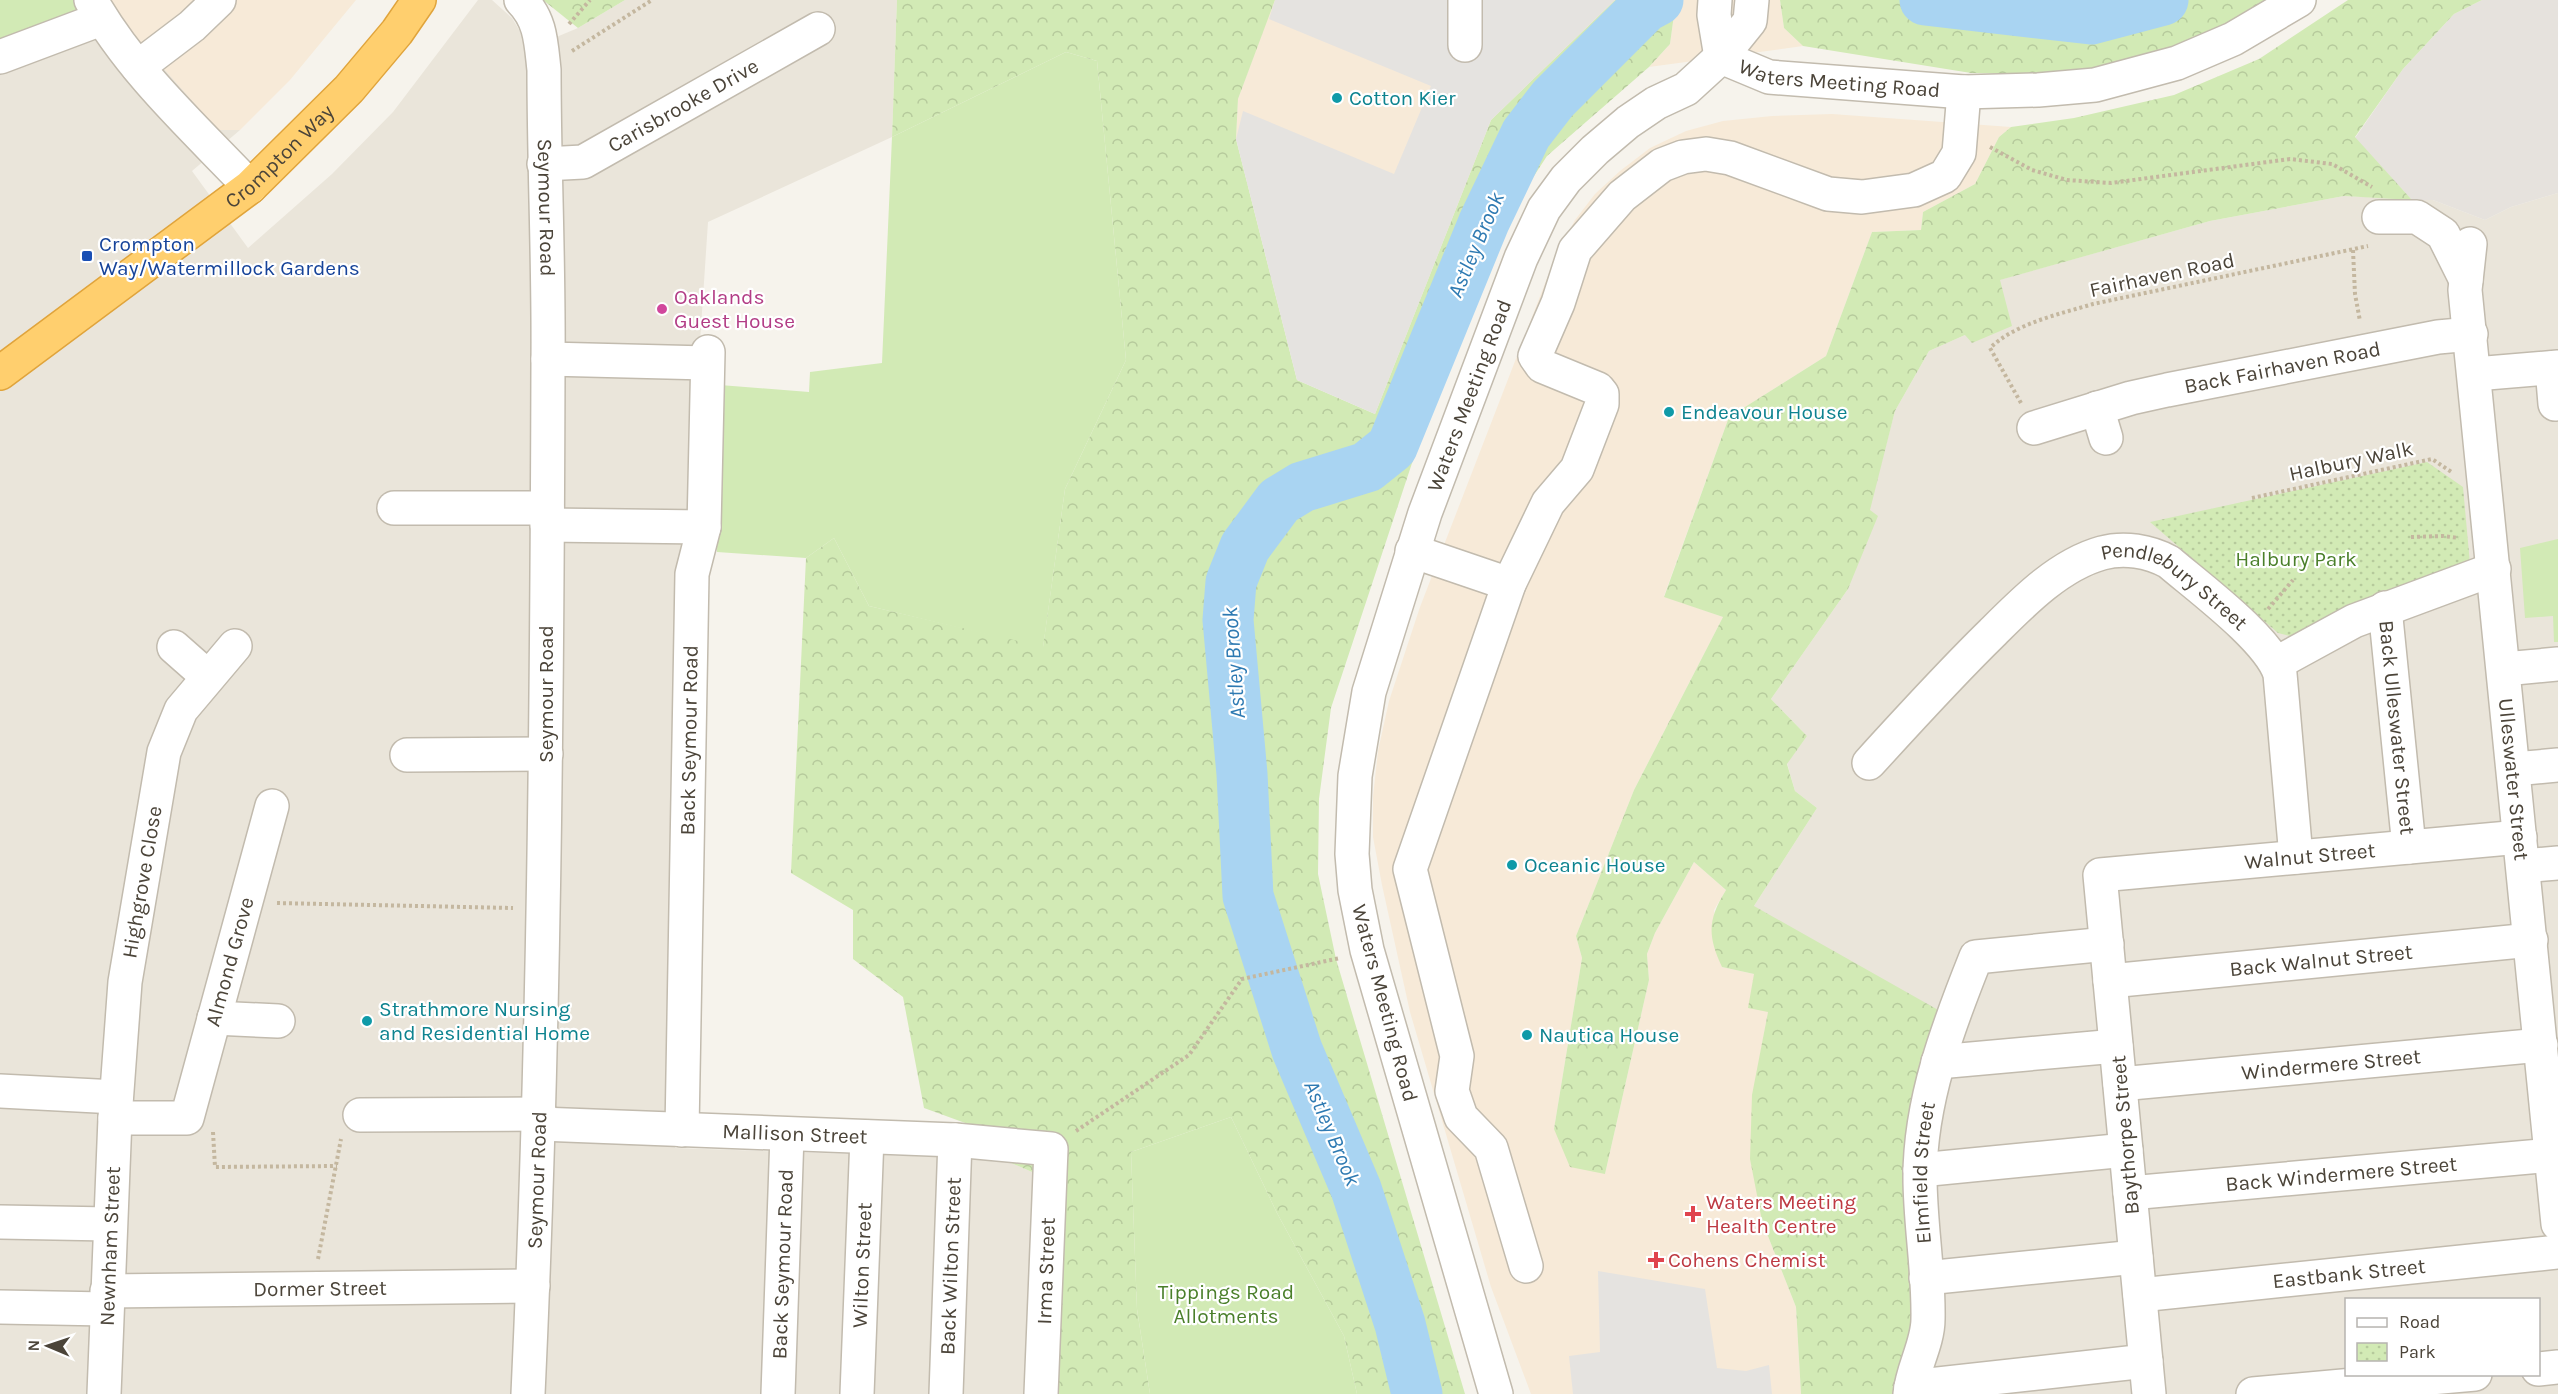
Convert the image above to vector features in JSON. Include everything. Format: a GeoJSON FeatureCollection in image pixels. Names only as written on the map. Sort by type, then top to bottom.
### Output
{"type":"FeatureCollection","features":[{"type":"Feature","properties":{"kind":"highway","name":"Crompton Way"},"geometry":{"type":"LineString","coordinates":[[0,374],[250,187],[349,89],[397,32],[419,0]]}},
{"type":"Feature","properties":{"kind":"street"},"geometry":{"type":"LineString","coordinates":[[138,67],[192,26],[219,0]]}},
{"type":"Feature","properties":{"kind":"street","name":"Seymour Road"},"geometry":{"type":"LineString","coordinates":[[521,0],[532,10],[538,24],[544,70],[549,359],[540,1119],[528,1394]]}},
{"type":"Feature","properties":{"kind":"street"},"geometry":{"type":"LineString","coordinates":[[1465,0],[1465,45]]}},
{"type":"Feature","properties":{"kind":"street","name":"Waters Meeting Road"},"geometry":{"type":"LineString","coordinates":[[1496,1394],[1370,961],[1354,891],[1352,816],[1360,733],[1369,692],[1412,551],[1521,258],[1544,209],[1566,179],[1595,150],[1647,109],[1686,89],[1721,57],[1770,77],[1964,92],[2038,90],[2095,85],[2178,63],[2233,39],[2299,0]]}},
{"type":"Feature","properties":{"kind":"street"},"geometry":{"type":"LineString","coordinates":[[1714,8],[1721,57]]}},
{"type":"Feature","properties":{"kind":"street"},"geometry":{"type":"LineString","coordinates":[[0,57],[96,9],[138,67],[250,187]]}},
{"type":"Feature","properties":{"kind":"street"},"geometry":{"type":"LineString","coordinates":[[1721,57],[1751,10]]}},
{"type":"Feature","properties":{"kind":"street","name":"Carisbrooke Drive"},"geometry":{"type":"LineString","coordinates":[[544,164],[584,162],[818,29]]}},
{"type":"Feature","properties":{"kind":"street"},"geometry":{"type":"LineString","coordinates":[[1526,1266],[1491,1148],[1461,1116],[1452,1091],[1457,1056],[1410,869],[1509,584],[1548,503],[1577,469],[1602,404],[1602,394],[1598,389],[1542,366],[1535,356],[1558,303],[1575,250],[1622,196],[1662,165],[1683,157],[1706,154],[1730,158],[1828,195],[1862,197],[1914,190],[1945,176],[1959,153],[1964,92]]}},
{"type":"Feature","properties":{"kind":"street"},"geometry":{"type":"LineString","coordinates":[[2376,217],[2417,217],[2443,234],[2466,280]]}},
{"type":"Feature","properties":{"kind":"street"},"geometry":{"type":"LineString","coordinates":[[2470,244],[2466,280],[2471,334]]}},
{"type":"Feature","properties":{"kind":"street","name":"Back Fairhaven Road"},"geometry":{"type":"LineString","coordinates":[[2034,428],[2102,423],[2167,390],[2366,351],[2471,334]]}},
{"type":"Feature","properties":{"kind":"street","name":"Ulleswater Street"},"geometry":{"type":"LineString","coordinates":[[2471,334],[2530,940],[2546,975],[2547,1064],[2558,1224]]}},
{"type":"Feature","properties":{"kind":"street","name":"Back Seymour Road"},"geometry":{"type":"LineString","coordinates":[[549,359],[708,358],[704,527],[692,574],[682,1130]]}},
{"type":"Feature","properties":{"kind":"street"},"geometry":{"type":"LineString","coordinates":[[2475,374],[2555,368],[2555,404]]}},
{"type":"Feature","properties":{"kind":"street"},"geometry":{"type":"LineString","coordinates":[[394,508],[704,527]]}},
{"type":"Feature","properties":{"kind":"street"},"geometry":{"type":"LineString","coordinates":[[1412,551],[1509,584]]}},
{"type":"Feature","properties":{"kind":"street","name":"Pendlebury Street"},"geometry":{"type":"LineString","coordinates":[[1869,764],[1952,672],[2018,607],[2068,567],[2104,552],[2139,551],[2169,561],[2255,636],[2277,663]]}},
{"type":"Feature","properties":{"kind":"street"},"geometry":{"type":"LineString","coordinates":[[2296,857],[2280,674],[2277,663],[2354,621],[2493,558]]}},
{"type":"Feature","properties":{"kind":"street","name":"Back Ulleswater Street"},"geometry":{"type":"LineString","coordinates":[[2385,608],[2409,847]]}},
{"type":"Feature","properties":{"kind":"street","name":"Highgrove Close"},"geometry":{"type":"LineString","coordinates":[[115,1107],[125,981],[164,752],[181,710],[235,646]]}},
{"type":"Feature","properties":{"kind":"street"},"geometry":{"type":"LineString","coordinates":[[174,647],[208,677]]}},
{"type":"Feature","properties":{"kind":"street"},"geometry":{"type":"LineString","coordinates":[[2504,669],[2558,664]]}},
{"type":"Feature","properties":{"kind":"street"},"geometry":{"type":"LineString","coordinates":[[407,755],[546,754]]}},
{"type":"Feature","properties":{"kind":"street"},"geometry":{"type":"LineString","coordinates":[[2514,769],[2558,765]]}},
{"type":"Feature","properties":{"kind":"street","name":"Almond Grove"},"geometry":{"type":"LineString","coordinates":[[187,1118],[272,806]]}},
{"type":"Feature","properties":{"kind":"street","name":"Walnut Street"},"geometry":{"type":"LineString","coordinates":[[2100,875],[2409,847],[2522,851],[2558,862]]}},
{"type":"Feature","properties":{"kind":"street","name":"Baythorpe Street"},"geometry":{"type":"LineString","coordinates":[[2100,875],[2149,1394]]}},
{"type":"Feature","properties":{"kind":"street","name":"Back Walnut Street"},"geometry":{"type":"LineString","coordinates":[[2110,981],[2530,940]]}},
{"type":"Feature","properties":{"kind":"street","name":"Elmfield Street"},"geometry":{"type":"LineString","coordinates":[[1911,1391],[1928,1320],[1920,1170],[1922,1138],[1938,1062],[1951,1019],[1976,957],[2107,944]]}},
{"type":"Feature","properties":{"kind":"street"},"geometry":{"type":"LineString","coordinates":[[214,1018],[278,1021]]}},
{"type":"Feature","properties":{"kind":"street"},"geometry":{"type":"LineString","coordinates":[[1938,1062],[2116,1046]]}},
{"type":"Feature","properties":{"kind":"street","name":"Windermere Street"},"geometry":{"type":"LineString","coordinates":[[2120,1084],[2547,1064]]}},
{"type":"Feature","properties":{"kind":"street"},"geometry":{"type":"LineString","coordinates":[[0,1091],[187,1118]]}},
{"type":"Feature","properties":{"kind":"street","name":"Newnham Street"},"geometry":{"type":"LineString","coordinates":[[104,1394],[115,1107]]}},
{"type":"Feature","properties":{"kind":"street","name":"Mallison Street"},"geometry":{"type":"LineString","coordinates":[[360,1115],[540,1119],[682,1130],[956,1140],[1051,1149]]}},
{"type":"Feature","properties":{"kind":"street","name":"Back Seymour Road"},"geometry":{"type":"LineString","coordinates":[[778,1394],[787,1135]]}},
{"type":"Feature","properties":{"kind":"street","name":"Wilton Street"},"geometry":{"type":"LineString","coordinates":[[857,1394],[867,1137]]}},
{"type":"Feature","properties":{"kind":"street","name":"Back Wilton Street"},"geometry":{"type":"LineString","coordinates":[[946,1394],[956,1140]]}},
{"type":"Feature","properties":{"kind":"street","name":"Irma Street"},"geometry":{"type":"LineString","coordinates":[[1041,1394],[1051,1149]]}},
{"type":"Feature","properties":{"kind":"street"},"geometry":{"type":"LineString","coordinates":[[1920,1170],[2126,1150]]}},
{"type":"Feature","properties":{"kind":"street","name":"Back Windermere Street"},"geometry":{"type":"LineString","coordinates":[[2130,1193],[2554,1174]]}},
{"type":"Feature","properties":{"kind":"street"},"geometry":{"type":"LineString","coordinates":[[0,1222],[109,1224]]}},
{"type":"Feature","properties":{"kind":"street","name":"Eastbank Street"},"geometry":{"type":"LineString","coordinates":[[2140,1295],[2558,1252]]}},
{"type":"Feature","properties":{"kind":"street"},"geometry":{"type":"LineString","coordinates":[[1926,1278],[2136,1257]]}},
{"type":"Feature","properties":{"kind":"street","name":"Dormer Street"},"geometry":{"type":"LineString","coordinates":[[0,1307],[312,1288],[533,1286]]}},
{"type":"Feature","properties":{"kind":"street"},"geometry":{"type":"LineString","coordinates":[[1911,1391],[2146,1361]]}},
{"type":"Feature","properties":{"kind":"street"},"geometry":{"type":"LineString","coordinates":[[2540,1369],[2558,1367]]}},
{"type":"Feature","properties":{"kind":"street"},"geometry":{"type":"LineString","coordinates":[[2253,1394],[2453,1376]]}},
{"type":"Feature","properties":{"kind":"path"},"geometry":{"type":"LineString","coordinates":[[544,70],[652,0]]}},
{"type":"Feature","properties":{"kind":"path"},"geometry":{"type":"LineString","coordinates":[[1961,131],[2032,170],[2067,180],[2111,183],[2290,159],[2332,164],[2376,217]]}},
{"type":"Feature","properties":{"kind":"path","name":"Fairhaven Road"},"geometry":{"type":"LineString","coordinates":[[2034,428],[1990,348],[2000,339],[2050,317],[2093,304],[2353,250],[2376,217]]}},
{"type":"Feature","properties":{"kind":"path"},"geometry":{"type":"LineString","coordinates":[[2353,250],[2355,294],[2366,351]]}},
{"type":"Feature","properties":{"kind":"path","name":"Halbury Walk"},"geometry":{"type":"LineString","coordinates":[[2252,498],[2432,459],[2468,483],[2486,481]]}},
{"type":"Feature","properties":{"kind":"path"},"geometry":{"type":"LineString","coordinates":[[2411,537],[2443,536],[2493,558]]}},
{"type":"Feature","properties":{"kind":"path"},"geometry":{"type":"LineString","coordinates":[[246,902],[544,909]]}},
{"type":"Feature","properties":{"kind":"path"},"geometry":{"type":"LineString","coordinates":[[1051,1149],[1189,1055],[1242,980],[1336,959]]}},
{"type":"Feature","properties":{"kind":"path"},"geometry":{"type":"LineString","coordinates":[[312,1288],[341,1138],[351,1138],[351,1130],[360,1115]]}},
{"type":"Feature","properties":{"kind":"path"},"geometry":{"type":"LineString","coordinates":[[187,1118],[213,1132],[215,1167],[337,1166]]}},
{"type":"Feature","properties":{"kind":"shaded area"},"geometry":{"type":"Polygon","coordinates":[[[0,0],[108,0],[218,130],[240,130],[192,171],[248,248],[332,174],[393,112],[478,0],[492,0],[512,18],[530,48],[578,28],[625,0],[897,0],[892,137],[708,222],[685,567],[675,1148],[1002,1159],[1039,1175],[1029,1394],[0,1394],[0,0]]]}},
{"type":"Feature","properties":{"kind":"shaded area"},"geometry":{"type":"Polygon","coordinates":[[[108,0],[356,0],[290,80],[240,130],[218,130],[125,25],[108,0]]]}},
{"type":"Feature","properties":{"kind":"shaded area"},"geometry":{"type":"Polygon","coordinates":[[[1274,0],[1615,0],[1491,120],[1375,414],[1236,139],[1238,99],[1274,0]]]}},
{"type":"Feature","properties":{"kind":"shaded area"},"geometry":{"type":"Polygon","coordinates":[[[1275,0],[1615,0],[1491,120],[1375,414],[1297,380],[1236,139],[1243,111],[1394,174],[1431,86],[1269,19],[1275,0]]]}},
{"type":"Feature","properties":{"kind":"shaded area"},"geometry":{"type":"Polygon","coordinates":[[[1676,0],[1780,0],[1784,28],[1803,46],[1649,67],[1670,44],[1676,0]]]}},
{"type":"Feature","properties":{"kind":"shaded area"},"geometry":{"type":"Polygon","coordinates":[[[2482,0],[2558,0],[2558,193],[2511,207],[2485,220],[2433,200],[2412,200],[2355,138],[2403,69],[2454,14],[2482,0]]]}},
{"type":"Feature","properties":{"kind":"shaded area"},"geometry":{"type":"Polygon","coordinates":[[[1832,114],[2011,127],[1999,137],[1975,184],[1923,212],[1921,230],[1872,232],[1826,356],[1729,417],[1664,596],[1723,617],[1634,790],[1576,936],[1582,958],[1554,1129],[1605,1174],[1649,980],[1647,954],[1655,933],[1694,862],[1726,890],[1714,910],[1722,967],[1754,974],[1768,1012],[1753,1095],[1762,1221],[1796,1307],[1801,1394],[1531,1394],[1491,1287],[1410,1012],[1382,885],[1373,837],[1373,797],[1378,751],[1389,701],[1420,607],[1556,255],[1575,220],[1595,194],[1620,171],[1650,148],[1686,131],[1723,121],[1772,116],[1832,114]]]}},
{"type":"Feature","properties":{"kind":"shaded area"},"geometry":{"type":"Polygon","coordinates":[[[2558,193],[2558,1394],[1903,1394],[1754,906],[1817,808],[1795,791],[1787,763],[1807,736],[1771,699],[1848,589],[1895,411],[1929,351],[1965,335],[1999,280],[2210,221],[2344,196],[2433,200],[2485,220],[2511,207],[2558,193]]]}},
{"type":"Feature","properties":{"kind":"shaded area"},"geometry":{"type":"Polygon","coordinates":[[[1598,1271],[1705,1289],[1717,1368],[1746,1371],[1769,1365],[1772,1394],[1573,1394],[1569,1356],[1600,1352],[1598,1271]]]}},
{"type":"Feature","properties":{"kind":"green space"},"geometry":{"type":"Polygon","coordinates":[[[0,0],[74,0],[82,13],[0,45],[0,0]]]}},
{"type":"Feature","properties":{"kind":"green space"},"geometry":{"type":"Polygon","coordinates":[[[543,0],[625,0],[578,28],[543,0]]]}},
{"type":"Feature","properties":{"kind":"green space"},"geometry":{"type":"Polygon","coordinates":[[[897,0],[1275,0],[1238,99],[1236,139],[1297,380],[1375,414],[1491,120],[1615,0],[1676,0],[1670,44],[1649,67],[1547,156],[1513,208],[1458,324],[1331,708],[1319,799],[1318,874],[1336,959],[1465,1394],[1357,1394],[1344,1336],[1277,1213],[1231,1117],[1131,1152],[1137,1309],[1150,1394],[1029,1394],[1039,1175],[1002,1159],[975,1158],[968,1124],[924,1108],[903,997],[853,959],[853,910],[791,873],[806,558],[834,538],[869,606],[1043,647],[1065,489],[1126,360],[1097,61],[1066,52],[892,137],[897,0]]]}},
{"type":"Feature","properties":{"kind":"green space"},"geometry":{"type":"Polygon","coordinates":[[[1780,0],[2281,0],[2175,51],[2080,75],[1971,73],[1803,46],[1784,28],[1780,0]]]}},
{"type":"Feature","properties":{"kind":"green space"},"geometry":{"type":"Polygon","coordinates":[[[2348,0],[2482,0],[2454,14],[2403,69],[2355,137],[2412,200],[2344,196],[2210,221],[2000,280],[2012,326],[1972,343],[1965,335],[1929,351],[1895,411],[1870,510],[1878,516],[1848,589],[1771,699],[1807,736],[1787,764],[1795,791],[1817,808],[1754,906],[1940,1011],[1918,1322],[1903,1394],[1801,1394],[1796,1307],[1762,1221],[1750,1159],[1752,1095],[1768,1012],[1748,1008],[1754,974],[1722,967],[1714,946],[1712,927],[1716,910],[1726,890],[1694,862],[1655,933],[1647,954],[1649,980],[1605,1174],[1570,1167],[1554,1129],[1582,958],[1576,936],[1634,790],[1723,617],[1664,597],[1729,417],[1826,356],[1872,232],[1921,230],[1923,212],[1975,184],[1999,137],[2011,127],[2074,118],[2174,95],[2259,59],[2348,0]]]}},
{"type":"Feature","properties":{"kind":"green space"},"geometry":{"type":"Polygon","coordinates":[[[1066,52],[1097,61],[1126,360],[1065,489],[1043,648],[869,606],[834,538],[806,558],[717,552],[720,385],[809,392],[810,372],[882,363],[892,137],[1066,52]]]}},
{"type":"Feature","properties":{"kind":"green space","name":"Halbury Park"},"geometry":{"type":"Polygon","coordinates":[[[2427,462],[2463,487],[2470,564],[2346,608],[2290,636],[2278,633],[2150,522],[2427,462]]]}},
{"type":"Feature","properties":{"kind":"green space"},"geometry":{"type":"Polygon","coordinates":[[[2558,539],[2558,642],[2554,642],[2553,616],[2525,618],[2520,548],[2558,539]]]}},
{"type":"Feature","properties":{"kind":"green space","name":"Tippings Road Allotments"},"geometry":{"type":"Polygon","coordinates":[[[1231,1117],[1277,1213],[1344,1336],[1357,1394],[1150,1394],[1137,1309],[1131,1152],[1231,1117]]]}},
{"type":"Feature","properties":{"kind":"waterway","name":"Astley Brook"},"geometry":{"type":"LineString","coordinates":[[1417,1394],[1400,1324],[1356,1189],[1297,1050],[1248,896],[1242,774],[1228,620],[1231,582],[1245,547],[1279,501],[1302,487],[1367,467],[1392,447],[1484,222],[1526,134],[1553,99],[1645,7],[1658,0]]}},
{"type":"Feature","properties":{"kind":"waterway"},"geometry":{"type":"LineString","coordinates":[[1925,0],[2091,19],[2163,0]]}},
{"type":"Feature","properties":{"kind":"place","name":"Cotton Kier"},"geometry":{"type":"Point","coordinates":[1337,98]}},
{"type":"Feature","properties":{"kind":"place","name":"Crompton Way/Watermillock Gardens"},"geometry":{"type":"Point","coordinates":[87,256]}},
{"type":"Feature","properties":{"kind":"place","name":"Oaklands Guest House"},"geometry":{"type":"Point","coordinates":[662,309]}},
{"type":"Feature","properties":{"kind":"place","name":"Endeavour House"},"geometry":{"type":"Point","coordinates":[1669,412]}},
{"type":"Feature","properties":{"kind":"place","name":"Oceanic House"},"geometry":{"type":"Point","coordinates":[1512,865]}},
{"type":"Feature","properties":{"kind":"place","name":"Strathmore Nursing and Residential Home"},"geometry":{"type":"Point","coordinates":[367,1021]}},
{"type":"Feature","properties":{"kind":"place","name":"Nautica House"},"geometry":{"type":"Point","coordinates":[1527,1035]}},
{"type":"Feature","properties":{"kind":"place","name":"Waters Meeting Health Centre"},"geometry":{"type":"Point","coordinates":[1693,1214]}},
{"type":"Feature","properties":{"kind":"place","name":"Cohens Chemist"},"geometry":{"type":"Point","coordinates":[1656,1260]}}]}
